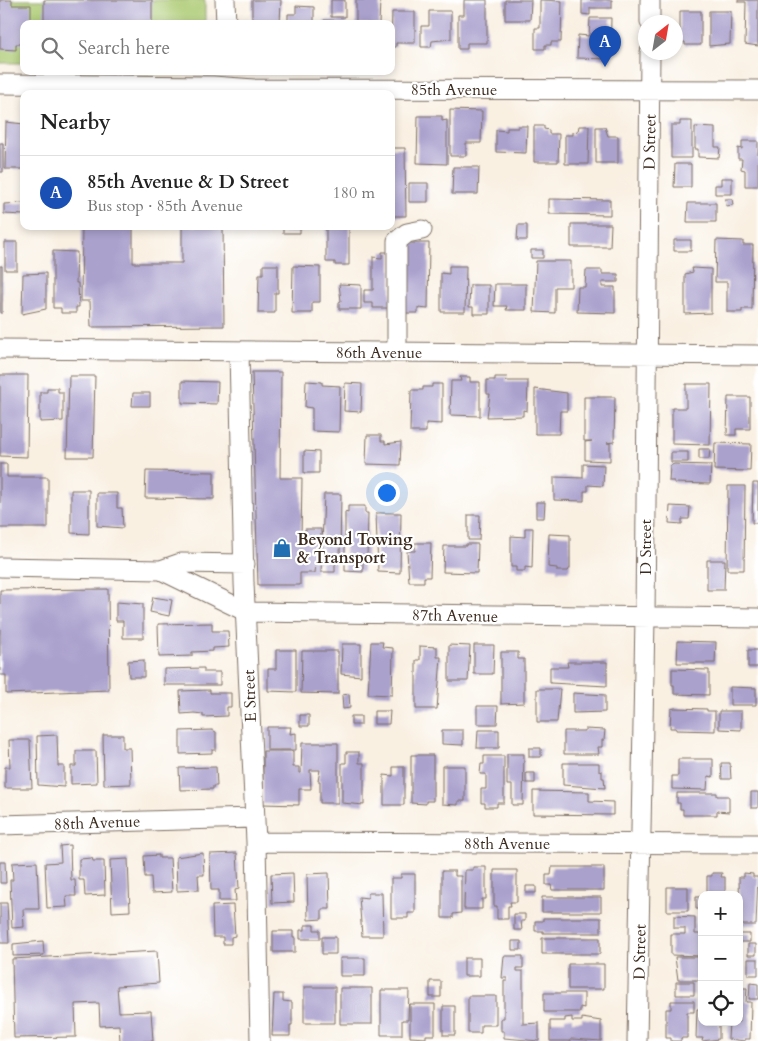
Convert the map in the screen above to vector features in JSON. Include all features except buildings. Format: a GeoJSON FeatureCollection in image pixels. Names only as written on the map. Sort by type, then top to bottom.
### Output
{"type":"FeatureCollection","features":[{"type":"Feature","properties":{"kind":"street"},"geometry":{"type":"LineString","coordinates":[[225,0],[226,20]]}},
{"type":"Feature","properties":{"kind":"street"},"geometry":{"type":"LineString","coordinates":[[650,0],[650,15]]}},
{"type":"Feature","properties":{"kind":"street","name":"D Street"},"geometry":{"type":"LineString","coordinates":[[638,1041],[645,618],[650,60]]}},
{"type":"Feature","properties":{"kind":"street","name":"85th Avenue"},"geometry":{"type":"LineString","coordinates":[[0,84],[227,79],[254,89],[758,90]]}},
{"type":"Feature","properties":{"kind":"street"},"geometry":{"type":"LineString","coordinates":[[396,352],[397,241],[407,233],[422,230]]}},
{"type":"Feature","properties":{"kind":"street","name":"86th Avenue"},"geometry":{"type":"LineString","coordinates":[[0,349],[758,355]]}},
{"type":"Feature","properties":{"kind":"street","name":"E Street"},"geometry":{"type":"LineString","coordinates":[[239,351],[256,842],[260,1041]]}},
{"type":"Feature","properties":{"kind":"street","name":"87th Avenue"},"geometry":{"type":"LineString","coordinates":[[0,567],[161,570],[181,563],[245,564]]}},
{"type":"Feature","properties":{"kind":"street","name":"87th Avenue"},"geometry":{"type":"LineString","coordinates":[[161,570],[247,612],[758,618]]}},
{"type":"Feature","properties":{"kind":"street","name":"88th Avenue"},"geometry":{"type":"LineString","coordinates":[[0,825],[254,818]]}},
{"type":"Feature","properties":{"kind":"street","name":"88th Avenue"},"geometry":{"type":"LineString","coordinates":[[256,842],[758,844]]}},
{"type":"Feature","properties":{"kind":"green space"},"geometry":{"type":"Polygon","coordinates":[[[0,0],[205,0],[205,20],[20,20],[20,63],[0,63],[0,0]]]}},
{"type":"Feature","properties":{"kind":"place","name":"85th Avenue & D Street"},"geometry":{"type":"Point","coordinates":[605,67]}},
{"type":"Feature","properties":{"kind":"place","name":"Beyond Towing & Transport"},"geometry":{"type":"Point","coordinates":[282,548]}}]}
